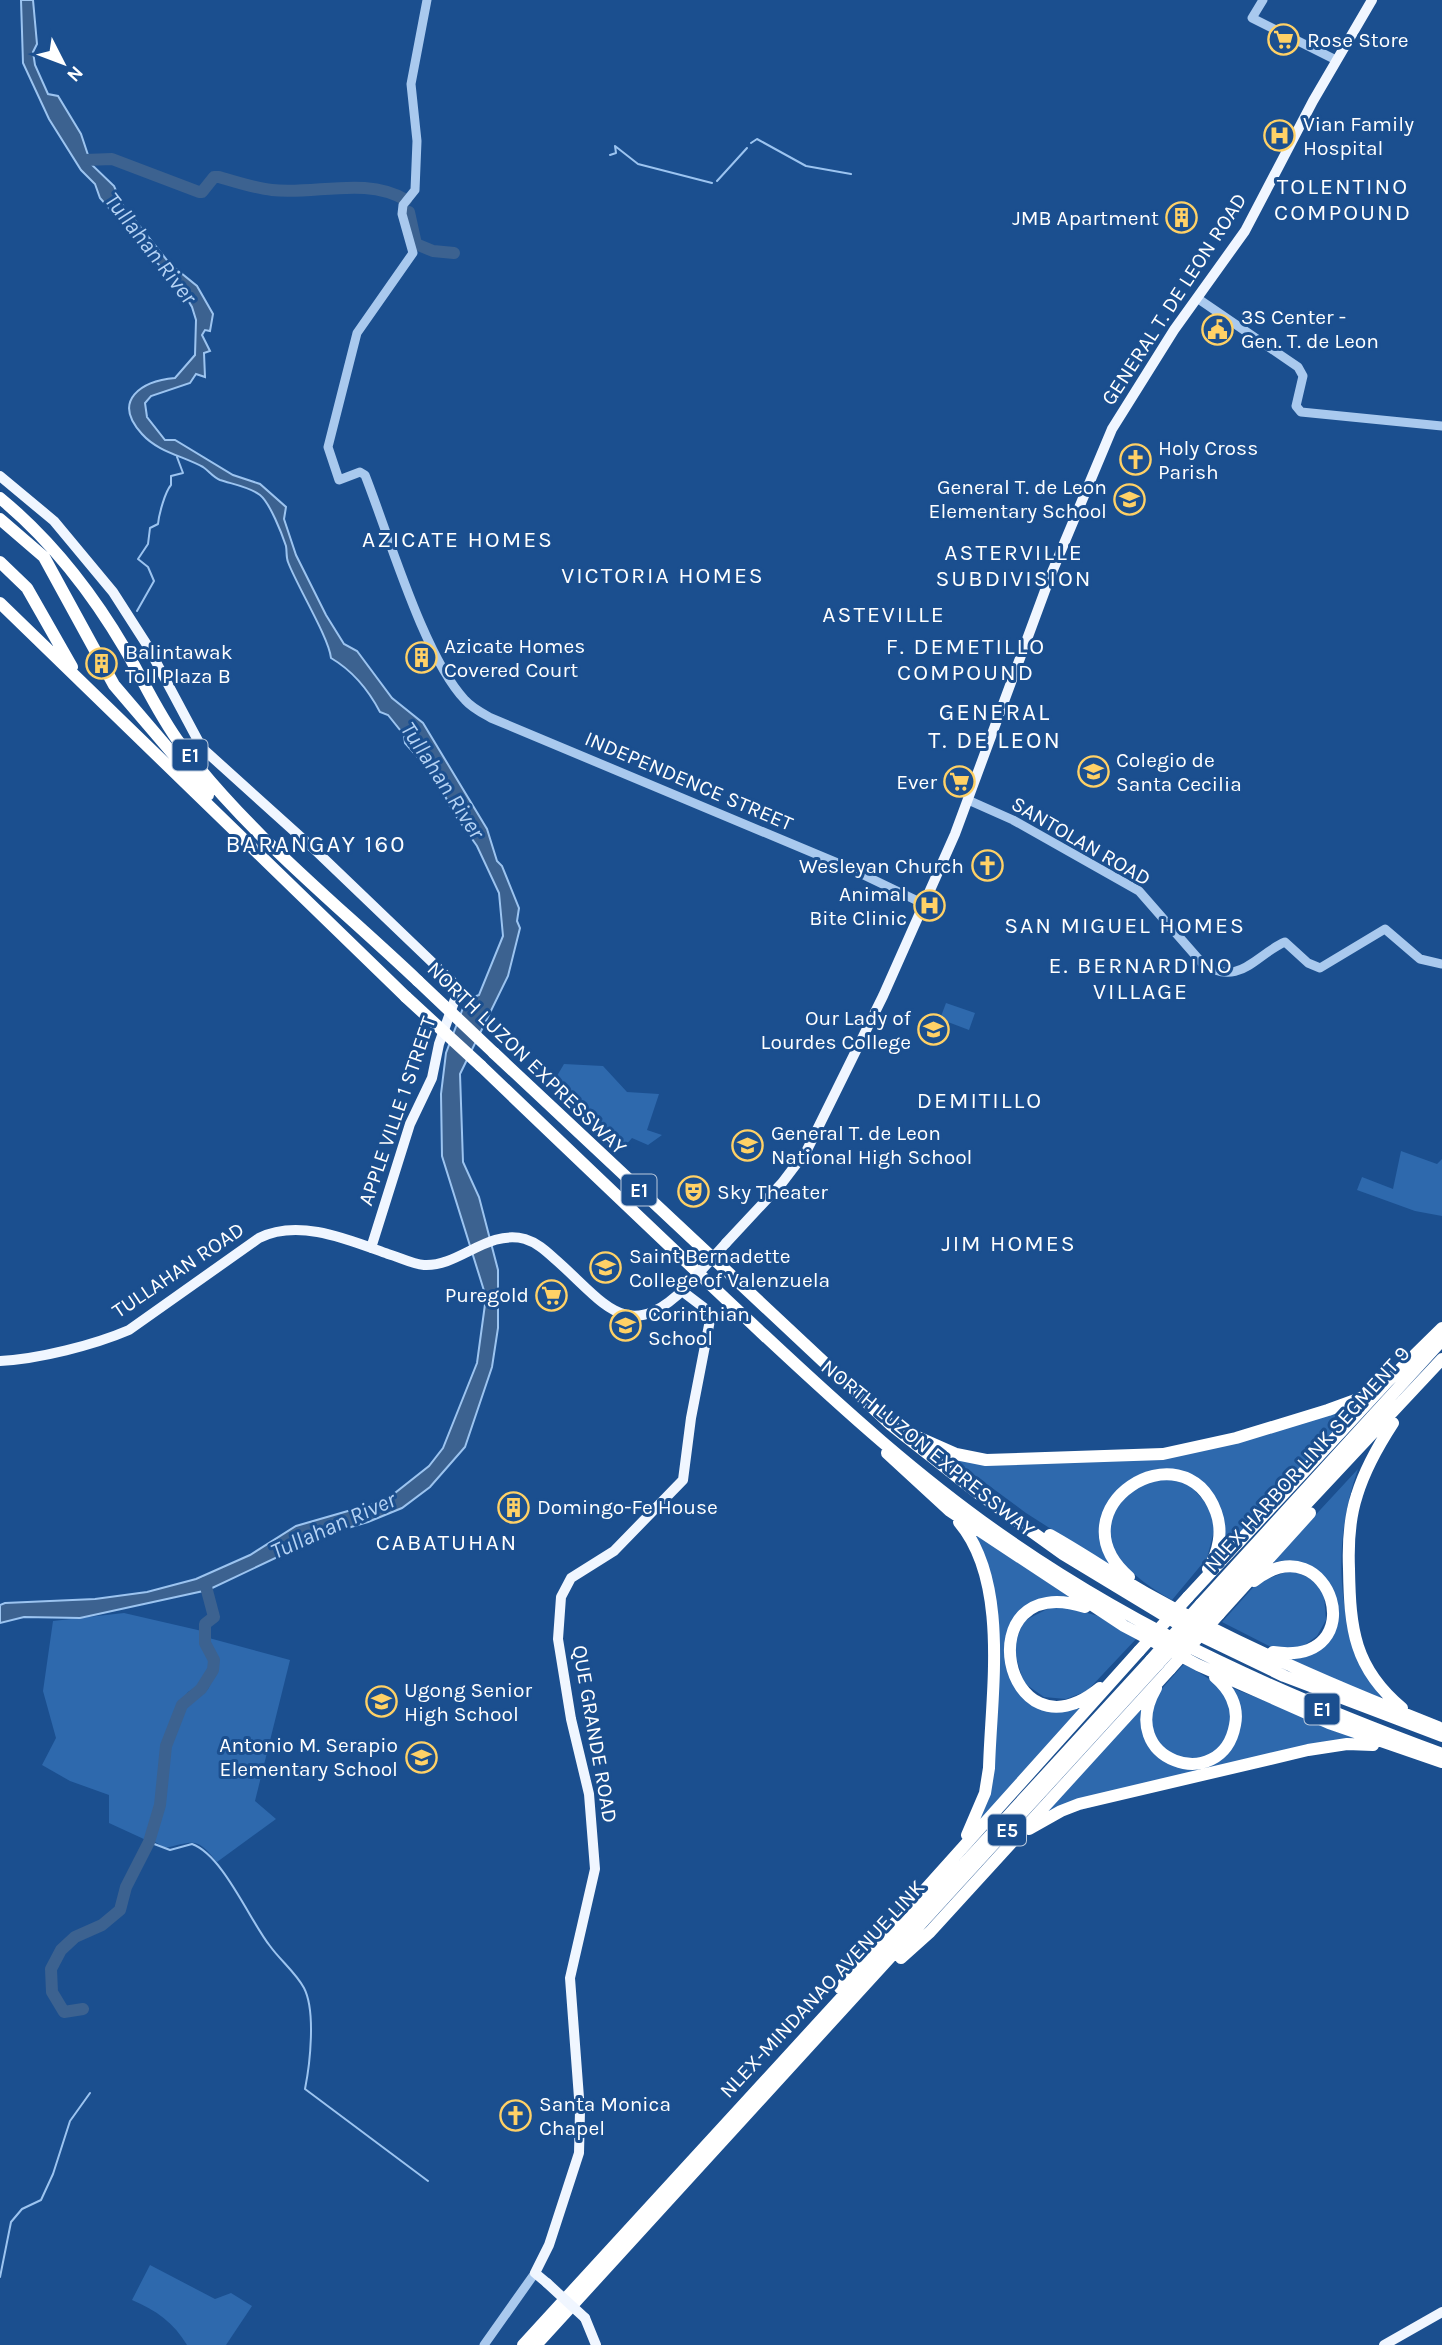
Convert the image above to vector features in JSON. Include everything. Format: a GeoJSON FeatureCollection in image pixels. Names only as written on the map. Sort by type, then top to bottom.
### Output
{"type":"FeatureCollection","features":[{"type":"Feature","properties":{"kind":"highway","name":"NORTH LUZON EXPRESSWAY"},"geometry":{"type":"LineString","coordinates":[[0,498],[47,539],[72,569],[101,611],[180,743],[219,791],[891,1425],[1006,1512],[1101,1578],[1193,1632],[1284,1676],[1442,1735]]}},
{"type":"Feature","properties":{"kind":"highway","name":"NORTH LUZON EXPRESSWAY"},"geometry":{"type":"LineString","coordinates":[[0,519],[44,557],[101,664],[127,703],[256,852]]}},
{"type":"Feature","properties":{"kind":"highway","name":"NORTH LUZON EXPRESSWAY"},"geometry":{"type":"LineString","coordinates":[[0,562],[34,599],[79,680]]}},
{"type":"Feature","properties":{"kind":"highway","name":"NORTH LUZON EXPRESSWAY"},"geometry":{"type":"LineString","coordinates":[[0,603],[406,997],[724,1298],[864,1426],[1006,1538],[1164,1636],[1276,1690],[1442,1754]]}},
{"type":"Feature","properties":{"kind":"highway"},"geometry":{"type":"LineString","coordinates":[[795,2047],[860,1962],[1116,1676],[1388,1381],[1442,1328]]}},
{"type":"Feature","properties":{"kind":"highway","name":"NLEX HARBOR LINK SEGMENT 9"},"geometry":{"type":"LineString","coordinates":[[1210,1609],[1442,1340]]}},
{"type":"Feature","properties":{"kind":"highway","name":"NLEX HARBOR LINK SEGMENT 9"},"geometry":{"type":"LineString","coordinates":[[1210,1609],[1442,1359]]}},
{"type":"Feature","properties":{"kind":"highway"},"geometry":{"type":"LineString","coordinates":[[856,1996],[930,1932],[1210,1609],[1393,1423],[1442,1368]]}},
{"type":"Feature","properties":{"kind":"highway"},"geometry":{"type":"LineString","coordinates":[[891,1425],[942,1448],[986,1460],[1163,1454],[1236,1438],[1328,1410],[1361,1398],[1388,1381]]}},
{"type":"Feature","properties":{"kind":"highway"},"geometry":{"type":"LineString","coordinates":[[1393,1423],[1367,1466],[1352,1512],[1348,1548],[1350,1618],[1356,1644],[1370,1674],[1401,1707],[1436,1726]]}},
{"type":"Feature","properties":{"kind":"highway"},"geometry":{"type":"LineString","coordinates":[[864,1426],[901,1468],[950,1511],[1102,1613],[1198,1665],[1329,1723],[1442,1762]]}},
{"type":"Feature","properties":{"kind":"highway"},"geometry":{"type":"LineString","coordinates":[[1151,1596],[1118,1566],[1108,1546],[1106,1522],[1115,1499],[1124,1488],[1140,1478],[1166,1475],[1196,1485],[1207,1497],[1220,1531],[1212,1564],[1188,1597]]}},
{"type":"Feature","properties":{"kind":"highway"},"geometry":{"type":"LineString","coordinates":[[926,1889],[976,1819],[989,1769],[993,1634],[991,1592],[975,1545],[950,1511]]}},
{"type":"Feature","properties":{"kind":"highway"},"geometry":{"type":"LineString","coordinates":[[1006,1512],[1151,1596],[1259,1649],[1436,1726]]}},
{"type":"Feature","properties":{"kind":"highway"},"geometry":{"type":"LineString","coordinates":[[1210,1609],[1261,1576],[1281,1567],[1304,1569],[1324,1582],[1334,1603],[1335,1615],[1322,1641],[1301,1653],[1259,1649]]}},
{"type":"Feature","properties":{"kind":"highway"},"geometry":{"type":"LineString","coordinates":[[1102,1613],[1069,1602],[1041,1605],[1030,1611],[1015,1628],[1009,1661],[1016,1681],[1026,1692],[1037,1701],[1060,1706],[1080,1702],[1116,1676]]}},
{"type":"Feature","properties":{"kind":"highway","name":"E5"},"geometry":{"type":"LineString","coordinates":[[1162,1666],[1210,1609]]}},
{"type":"Feature","properties":{"kind":"highway"},"geometry":{"type":"LineString","coordinates":[[1162,1666],[1145,1719],[1148,1734],[1155,1747],[1167,1758],[1195,1764],[1208,1761],[1227,1745],[1236,1717],[1232,1698],[1226,1688],[1198,1665]]}},
{"type":"Feature","properties":{"kind":"highway","name":"NLEX-MINDANAO AVENUE LINK"},"geometry":{"type":"LineString","coordinates":[[536,2345],[1162,1666]]}},
{"type":"Feature","properties":{"kind":"highway","name":"NLEX-MINDANAO AVENUE LINK"},"geometry":{"type":"LineString","coordinates":[[523,2345],[795,2047],[1162,1666]]}},
{"type":"Feature","properties":{"kind":"highway"},"geometry":{"type":"LineString","coordinates":[[996,1858],[1041,1821],[1079,1804],[1330,1746],[1362,1744],[1394,1747]]}},
{"type":"Feature","properties":{"kind":"main road","name":"GENERAL T. DE LEON ROAD"},"geometry":{"type":"LineString","coordinates":[[495,1239],[521,1238],[534,1242],[607,1305],[626,1316],[639,1317],[658,1312],[685,1288],[782,1183],[814,1138],[924,904],[968,800],[1050,577],[1108,439],[1154,360],[1245,231],[1336,60],[1372,0]]}},
{"type":"Feature","properties":{"kind":"main road","name":"APPLE VILLE 1 STREET"},"geometry":{"type":"LineString","coordinates":[[0,475],[54,521],[113,592],[142,636],[202,748],[314,849],[458,987],[459,992],[439,1044],[432,1078],[410,1124],[371,1248]]}},
{"type":"Feature","properties":{"kind":"main road","name":"TULLAHAN ROAD"},"geometry":{"type":"LineString","coordinates":[[0,1361],[44,1354],[113,1337],[129,1330],[259,1238],[278,1230],[326,1234],[427,1265],[495,1239]]}},
{"type":"Feature","properties":{"kind":"main road","name":"QUE GRANDE ROAD"},"geometry":{"type":"LineString","coordinates":[[535,2273],[544,2259],[572,2178],[581,2138],[570,1978],[595,1869],[589,1794],[558,1639],[561,1597],[565,1586],[579,1572],[614,1551],[681,1484],[710,1320],[707,1310],[685,1288]]}},
{"type":"Feature","properties":{"kind":"main road"},"geometry":{"type":"LineString","coordinates":[[535,2273],[585,2318],[596,2345]]}},
{"type":"Feature","properties":{"kind":"main road"},"geometry":{"type":"LineString","coordinates":[[1384,2345],[1442,2312]]}},
{"type":"Feature","properties":{"kind":"street","name":"INDEPENDENCE STREET"},"geometry":{"type":"LineString","coordinates":[[427,0],[412,80],[417,141],[415,190],[403,205],[402,214],[413,253],[357,333],[328,447],[339,480],[363,472],[419,617],[450,680],[465,701],[491,718],[847,867],[924,904]]}},
{"type":"Feature","properties":{"kind":"street"},"geometry":{"type":"LineString","coordinates":[[1263,0],[1252,18],[1336,60]]}},
{"type":"Feature","properties":{"kind":"street"},"geometry":{"type":"LineString","coordinates":[[1197,298],[1298,367],[1303,376],[1296,406],[1301,412],[1388,423],[1442,425]]}},
{"type":"Feature","properties":{"kind":"street","name":"SANTOLAN ROAD"},"geometry":{"type":"LineString","coordinates":[[968,800],[1013,820],[1139,891],[1202,963],[1212,969],[1242,970],[1257,963],[1285,942],[1308,963],[1320,968],[1385,929],[1420,959],[1442,964]]}},
{"type":"Feature","properties":{"kind":"street"},"geometry":{"type":"LineString","coordinates":[[484,2345],[535,2273]]}},
{"type":"Feature","properties":{"kind":"shaded area"},"geometry":{"type":"Polygon","coordinates":[[[946,1003],[975,1013],[969,1030],[940,1019],[946,1003]]]}},
{"type":"Feature","properties":{"kind":"shaded area"},"geometry":{"type":"Polygon","coordinates":[[[564,1064],[603,1066],[627,1092],[659,1094],[647,1130],[662,1135],[648,1145],[632,1138],[624,1147],[554,1081],[564,1064]]]}},
{"type":"Feature","properties":{"kind":"shaded area"},"geometry":{"type":"Polygon","coordinates":[[[1401,1151],[1437,1164],[1442,1159],[1442,1216],[1415,1211],[1357,1190],[1362,1177],[1393,1189],[1401,1151]]]}},
{"type":"Feature","properties":{"kind":"shaded area"},"geometry":{"type":"Polygon","coordinates":[[[1366,1398],[1218,1556],[1215,1500],[1157,1470],[1140,1475],[1127,1483],[1115,1494],[1106,1508],[1120,1573],[1026,1513],[942,1451],[956,1456],[1163,1456],[1366,1398]]]}},
{"type":"Feature","properties":{"kind":"shaded area"},"geometry":{"type":"Polygon","coordinates":[[[1358,1469],[1344,1528],[1342,1588],[1355,1647],[1383,1700],[1282,1656],[1315,1649],[1336,1598],[1325,1579],[1311,1567],[1292,1561],[1271,1563],[1358,1469]]]}},
{"type":"Feature","properties":{"kind":"shaded area"},"geometry":{"type":"Polygon","coordinates":[[[1169,1478],[1190,1485],[1210,1508],[1215,1527],[1207,1558],[1172,1600],[1145,1583],[1120,1559],[1112,1546],[1109,1531],[1112,1516],[1133,1488],[1144,1482],[1169,1478]]]}},
{"type":"Feature","properties":{"kind":"shaded area"},"geometry":{"type":"Polygon","coordinates":[[[972,1531],[1078,1603],[1028,1609],[1006,1662],[1046,1707],[1098,1692],[973,1834],[989,1799],[998,1618],[972,1531]]]}},
{"type":"Feature","properties":{"kind":"shaded area"},"geometry":{"type":"Polygon","coordinates":[[[1291,1570],[1314,1580],[1324,1595],[1326,1620],[1317,1636],[1302,1647],[1273,1648],[1222,1622],[1257,1583],[1291,1570]]]}},
{"type":"Feature","properties":{"kind":"shaded area"},"geometry":{"type":"Polygon","coordinates":[[[1057,1604],[1098,1616],[1136,1639],[1087,1691],[1066,1699],[1044,1697],[1024,1683],[1013,1648],[1024,1621],[1057,1604]]]}},
{"type":"Feature","properties":{"kind":"shaded area"},"geometry":{"type":"Polygon","coordinates":[[[124,1613],[202,1631],[204,1644],[211,1657],[211,1669],[202,1684],[188,1692],[180,1703],[163,1741],[159,1800],[146,1840],[109,1823],[109,1795],[70,1781],[42,1765],[56,1738],[43,1691],[53,1621],[124,1613]]]}},
{"type":"Feature","properties":{"kind":"shaded area"},"geometry":{"type":"Polygon","coordinates":[[[209,1638],[290,1660],[255,1801],[276,1819],[217,1862],[205,1848],[195,1843],[165,1848],[152,1840],[165,1795],[167,1748],[189,1699],[208,1689],[217,1670],[218,1662],[209,1638]]]}},
{"type":"Feature","properties":{"kind":"shaded area"},"geometry":{"type":"Polygon","coordinates":[[[1184,1664],[1205,1676],[1224,1692],[1232,1715],[1228,1732],[1218,1748],[1212,1754],[1196,1761],[1169,1756],[1148,1726],[1158,1693],[1184,1664]]]}},
{"type":"Feature","properties":{"kind":"shaded area"},"geometry":{"type":"Polygon","coordinates":[[[1227,1686],[1363,1739],[1330,1741],[1030,1824],[1152,1689],[1145,1735],[1190,1767],[1235,1736],[1227,1686]]]}},
{"type":"Feature","properties":{"kind":"shaded area"},"geometry":{"type":"Polygon","coordinates":[[[150,2265],[215,2299],[231,2293],[252,2306],[226,2345],[187,2345],[164,2318],[132,2300],[150,2265]]]}},
{"type":"Feature","properties":{"kind":"water","name":"Tullahan River"},"geometry":{"type":"Polygon","coordinates":[[[21,0],[33,0],[37,44],[33,52],[35,65],[48,94],[58,96],[81,134],[91,164],[114,186],[122,204],[170,264],[197,286],[213,314],[210,331],[205,330],[202,335],[210,351],[204,353],[205,377],[196,374],[190,383],[151,396],[145,403],[147,417],[165,440],[175,440],[233,475],[260,484],[286,507],[284,519],[296,555],[344,644],[357,651],[392,698],[423,723],[487,829],[497,861],[502,866],[519,908],[517,921],[520,928],[508,976],[460,1074],[463,1162],[479,1197],[498,1270],[498,1328],[492,1367],[465,1447],[430,1487],[402,1508],[368,1522],[324,1535],[208,1590],[80,1618],[24,1617],[0,1623],[0,1605],[5,1603],[95,1599],[147,1592],[196,1579],[250,1555],[296,1526],[386,1500],[429,1466],[443,1448],[477,1363],[486,1297],[442,1156],[441,1094],[446,1053],[463,1008],[471,998],[479,995],[503,936],[499,893],[477,846],[451,809],[438,780],[405,743],[404,735],[388,715],[380,712],[353,675],[331,658],[325,638],[288,562],[279,527],[264,499],[251,490],[220,480],[203,467],[155,445],[133,422],[129,411],[134,394],[152,383],[175,378],[195,355],[196,320],[183,292],[100,198],[95,184],[81,170],[49,119],[23,63],[21,0]]]}},
{"type":"Feature","properties":{"kind":"waterway"},"geometry":{"type":"LineString","coordinates":[[751,143],[757,139],[806,166],[851,174]]}},
{"type":"Feature","properties":{"kind":"waterway"},"geometry":{"type":"LineString","coordinates":[[610,155],[616,153],[615,146],[638,164],[712,183]]}},
{"type":"Feature","properties":{"kind":"waterway"},"geometry":{"type":"LineString","coordinates":[[717,181],[747,148]]}},
{"type":"Feature","properties":{"kind":"waterway"},"geometry":{"type":"LineString","coordinates":[[85,160],[112,159],[199,192],[202,192],[214,177],[219,177],[272,190],[374,189],[406,200]]}},
{"type":"Feature","properties":{"kind":"waterway"},"geometry":{"type":"LineString","coordinates":[[409,212],[416,244],[433,251],[454,253]]}},
{"type":"Feature","properties":{"kind":"waterway"},"geometry":{"type":"LineString","coordinates":[[137,611],[154,581],[148,567],[138,559],[148,544],[150,528],[158,524],[171,485],[171,476],[183,473],[177,457]]}},
{"type":"Feature","properties":{"kind":"waterway"},"geometry":{"type":"LineString","coordinates":[[83,2009],[64,2012],[52,1992],[51,1969],[61,1950],[75,1937],[102,1925],[120,1910],[126,1887],[149,1842],[160,1805],[166,1746],[182,1705],[201,1689],[213,1670],[214,1660],[205,1643],[205,1624],[214,1617],[205,1583]]}},
{"type":"Feature","properties":{"kind":"waterway"},"geometry":{"type":"LineString","coordinates":[[149,1842],[170,1850],[192,1844],[214,1861],[262,1935],[297,1977],[308,1998],[311,2023],[305,2089],[428,2181]]}},
{"type":"Feature","properties":{"kind":"waterway"},"geometry":{"type":"LineString","coordinates":[[0,2277],[11,2222],[22,2209],[41,2200],[53,2174],[70,2121],[90,2093]]}},
{"type":"Feature","properties":{"kind":"place","name":"Rose Store"},"geometry":{"type":"Point","coordinates":[1284,40]}},
{"type":"Feature","properties":{"kind":"place","name":"Vian Family Hospital"},"geometry":{"type":"Point","coordinates":[1280,136]}},
{"type":"Feature","properties":{"kind":"place","name":"JMB Apartment"},"geometry":{"type":"Point","coordinates":[1182,218]}},
{"type":"Feature","properties":{"kind":"place","name":"3S Center - Gen. T. de Leon"},"geometry":{"type":"Point","coordinates":[1218,329]}},
{"type":"Feature","properties":{"kind":"place","name":"Holy Cross Parish"},"geometry":{"type":"Point","coordinates":[1135,460]}},
{"type":"Feature","properties":{"kind":"place","name":"General T. de Leon Elementary School"},"geometry":{"type":"Point","coordinates":[1130,499]}},
{"type":"Feature","properties":{"kind":"place","name":"Azicate Homes Covered Court"},"geometry":{"type":"Point","coordinates":[421,658]}},
{"type":"Feature","properties":{"kind":"place","name":"Balintawak Toll Plaza B"},"geometry":{"type":"Point","coordinates":[102,664]}},
{"type":"Feature","properties":{"kind":"place","name":"Colegio de Santa Cecilia"},"geometry":{"type":"Point","coordinates":[1093,772]}},
{"type":"Feature","properties":{"kind":"place","name":"Ever"},"geometry":{"type":"Point","coordinates":[960,782]}},
{"type":"Feature","properties":{"kind":"place","name":"Wesleyan Church"},"geometry":{"type":"Point","coordinates":[987,866]}},
{"type":"Feature","properties":{"kind":"place","name":"Animal Bite Clinic"},"geometry":{"type":"Point","coordinates":[930,906]}},
{"type":"Feature","properties":{"kind":"place","name":"Our Lady of Lourdes College"},"geometry":{"type":"Point","coordinates":[934,1030]}},
{"type":"Feature","properties":{"kind":"place","name":"General T. de Leon National High School"},"geometry":{"type":"Point","coordinates":[748,1145]}},
{"type":"Feature","properties":{"kind":"place","name":"Sky Theater"},"geometry":{"type":"Point","coordinates":[694,1192]}},
{"type":"Feature","properties":{"kind":"place","name":"Saint Bernadette College of Valenzuela"},"geometry":{"type":"Point","coordinates":[606,1268]}},
{"type":"Feature","properties":{"kind":"place","name":"Puregold"},"geometry":{"type":"Point","coordinates":[552,1295]}},
{"type":"Feature","properties":{"kind":"place","name":"Corinthian School"},"geometry":{"type":"Point","coordinates":[625,1326]}},
{"type":"Feature","properties":{"kind":"place","name":"Domingo-Fe House"},"geometry":{"type":"Point","coordinates":[514,1507]}},
{"type":"Feature","properties":{"kind":"place","name":"Ugong Senior High School"},"geometry":{"type":"Point","coordinates":[381,1702]}},
{"type":"Feature","properties":{"kind":"place","name":"Antonio M. Serapio Elementary School"},"geometry":{"type":"Point","coordinates":[421,1757]}},
{"type":"Feature","properties":{"kind":"place","name":"Santa Monica Chapel"},"geometry":{"type":"Point","coordinates":[516,2116]}},
{"type":"Feature","properties":{"kind":"district","name":"TOLENTINO COMPOUND"},"geometry":{"type":"Point","coordinates":[1343,199]}},
{"type":"Feature","properties":{"kind":"district","name":"AZICATE HOMES"},"geometry":{"type":"Point","coordinates":[458,539]}},
{"type":"Feature","properties":{"kind":"district","name":"ASTERVILLE SUBDIVISION"},"geometry":{"type":"Point","coordinates":[1014,565]}},
{"type":"Feature","properties":{"kind":"district","name":"VICTORIA HOMES"},"geometry":{"type":"Point","coordinates":[663,575]}},
{"type":"Feature","properties":{"kind":"district","name":"ASTEVILLE"},"geometry":{"type":"Point","coordinates":[884,614]}},
{"type":"Feature","properties":{"kind":"district","name":"F. DEMETILLO COMPOUND"},"geometry":{"type":"Point","coordinates":[966,659]}},
{"type":"Feature","properties":{"kind":"district","name":"GENERAL T. DE LEON"},"geometry":{"type":"Point","coordinates":[995,726]}},
{"type":"Feature","properties":{"kind":"district","name":"BARANGAY 160"},"geometry":{"type":"Point","coordinates":[316,844]}},
{"type":"Feature","properties":{"kind":"district","name":"SAN MIGUEL HOMES"},"geometry":{"type":"Point","coordinates":[1125,925]}},
{"type":"Feature","properties":{"kind":"district","name":"E. BERNARDINO VILLAGE"},"geometry":{"type":"Point","coordinates":[1141,978]}},
{"type":"Feature","properties":{"kind":"district","name":"DEMITILLO"},"geometry":{"type":"Point","coordinates":[980,1100]}},
{"type":"Feature","properties":{"kind":"district","name":"JIM HOMES"},"geometry":{"type":"Point","coordinates":[1009,1243]}},
{"type":"Feature","properties":{"kind":"district","name":"CABATUHAN"},"geometry":{"type":"Point","coordinates":[447,1542]}}]}
